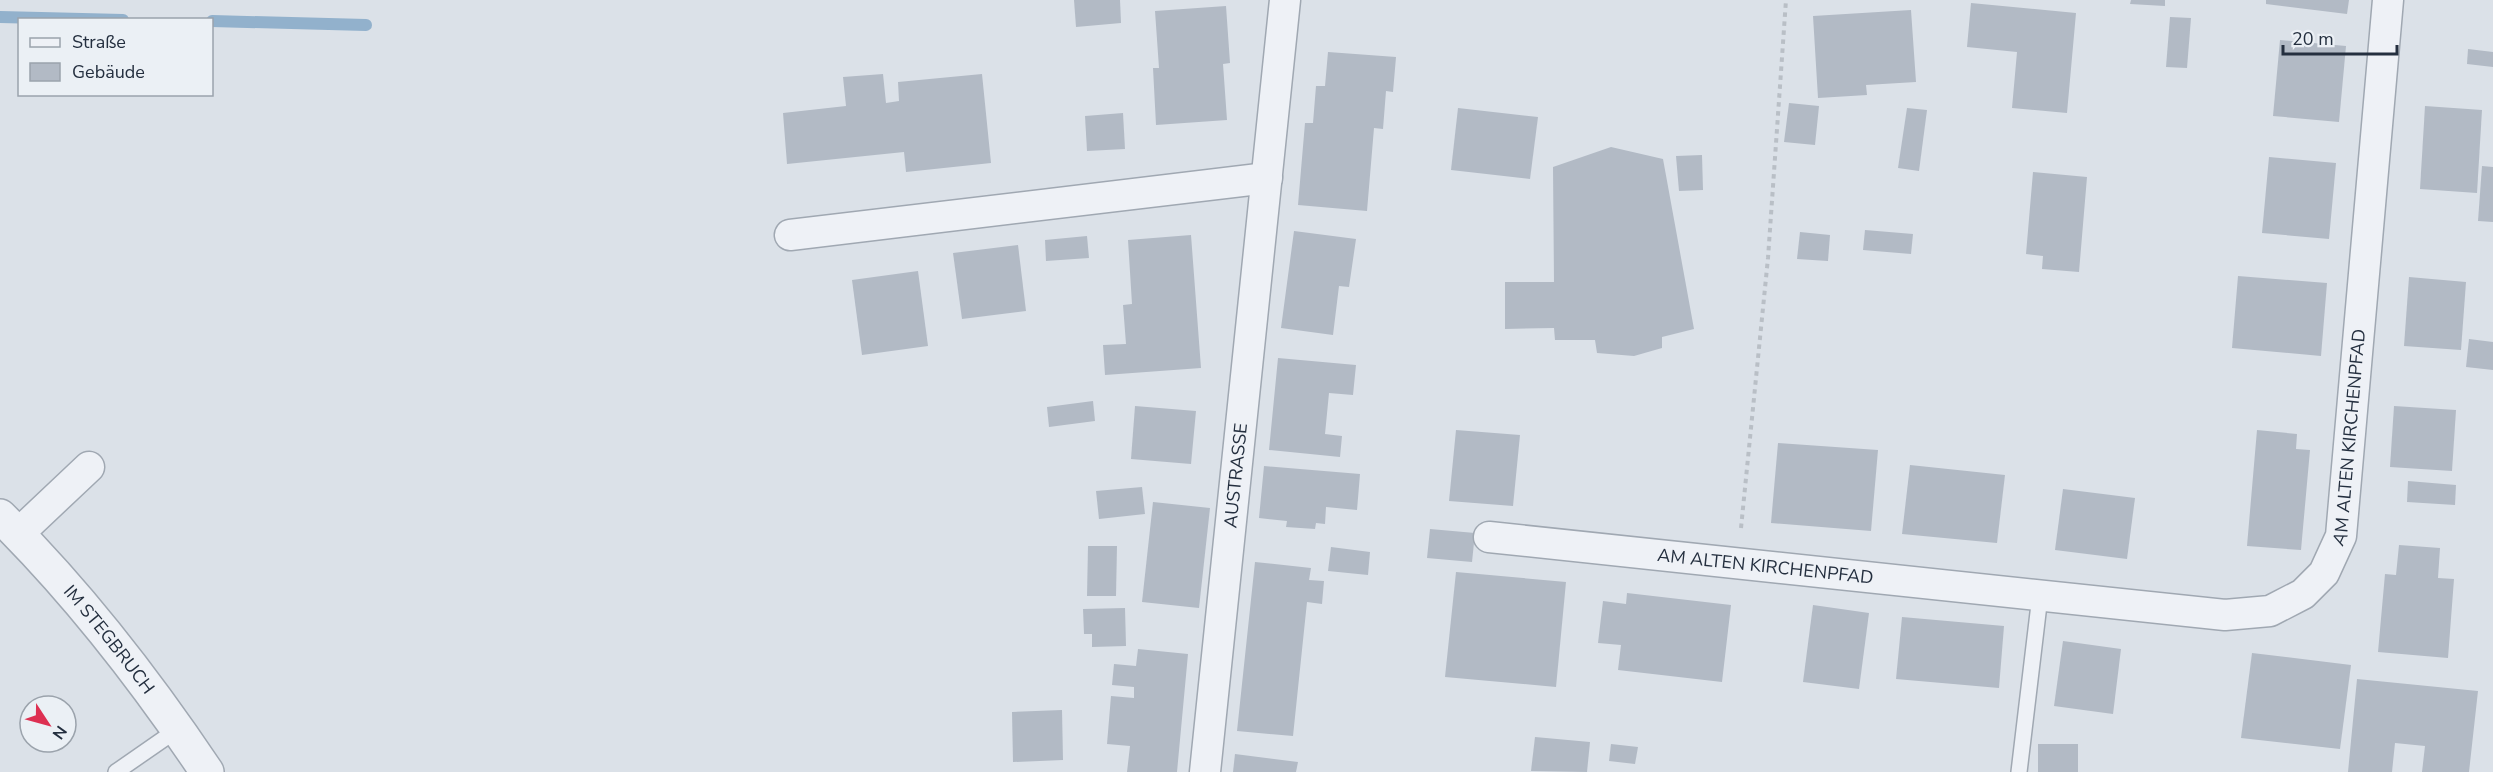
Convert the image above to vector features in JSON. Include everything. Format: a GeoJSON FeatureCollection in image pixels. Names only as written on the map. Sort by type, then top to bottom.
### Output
{"type":"FeatureCollection","features":[{"type":"Feature","properties":{"kind":"street","name":"AUSTRASSE"},"geometry":{"type":"LineString","coordinates":[[1205,772],[1285,0]]}},
{"type":"Feature","properties":{"kind":"street","name":"AM ALTEN KIRCHENPFAD"},"geometry":{"type":"LineString","coordinates":[[1489,537],[2225,615],[2270,611],[2303,594],[2324,573],[2342,536],[2388,0]]}},
{"type":"Feature","properties":{"kind":"street"},"geometry":{"type":"LineString","coordinates":[[790,235],[1268,178]]}},
{"type":"Feature","properties":{"kind":"street"},"geometry":{"type":"LineString","coordinates":[[9,525],[89,467]]}},
{"type":"Feature","properties":{"kind":"street","name":"IM STEGBRUCH"},"geometry":{"type":"LineString","coordinates":[[9,525],[103,629],[178,729],[207,772]]}},
{"type":"Feature","properties":{"kind":"lane"},"geometry":{"type":"LineString","coordinates":[[2019,772],[2040,596]]}},
{"type":"Feature","properties":{"kind":"lane"},"geometry":{"type":"LineString","coordinates":[[116,772],[178,729]]}},
{"type":"Feature","properties":{"kind":"path"},"geometry":{"type":"LineString","coordinates":[[1737,565],[1768,258],[1786,0]]}},
{"type":"Feature","properties":{"kind":"building"},"geometry":{"type":"Polygon","coordinates":[[[1074,0],[1120,0],[1121,23],[1076,27],[1074,0]]]}},
{"type":"Feature","properties":{"kind":"building"},"geometry":{"type":"Polygon","coordinates":[[[2131,0],[2165,0],[2165,6],[2130,4],[2131,0]]]}},
{"type":"Feature","properties":{"kind":"building"},"geometry":{"type":"Polygon","coordinates":[[[2266,0],[2349,0],[2347,14],[2266,4],[2266,0]]]}},
{"type":"Feature","properties":{"kind":"building"},"geometry":{"type":"Polygon","coordinates":[[[1971,3],[2076,13],[2067,113],[2012,108],[2017,52],[1967,47],[1971,3]]]}},
{"type":"Feature","properties":{"kind":"building"},"geometry":{"type":"Polygon","coordinates":[[[1226,6],[1230,63],[1223,64],[1227,120],[1156,125],[1153,68],[1159,68],[1155,11],[1226,6]]]}},
{"type":"Feature","properties":{"kind":"building"},"geometry":{"type":"Polygon","coordinates":[[[1911,10],[1916,82],[1866,85],[1867,95],[1818,98],[1813,16],[1911,10]]]}},
{"type":"Feature","properties":{"kind":"building"},"geometry":{"type":"Polygon","coordinates":[[[2170,17],[2191,18],[2187,68],[2166,67],[2170,17]]]}},
{"type":"Feature","properties":{"kind":"building"},"geometry":{"type":"Polygon","coordinates":[[[2280,40],[2346,46],[2339,122],[2273,116],[2280,40]]]}},
{"type":"Feature","properties":{"kind":"building"},"geometry":{"type":"Polygon","coordinates":[[[2468,49],[2493,52],[2493,67],[2467,64],[2468,49]]]}},
{"type":"Feature","properties":{"kind":"building"},"geometry":{"type":"Polygon","coordinates":[[[1328,52],[1396,57],[1393,92],[1386,91],[1383,129],[1374,128],[1367,211],[1298,205],[1305,123],[1313,123],[1316,86],[1325,86],[1328,52]]]}},
{"type":"Feature","properties":{"kind":"building"},"geometry":{"type":"Polygon","coordinates":[[[883,74],[886,103],[899,101],[898,82],[982,74],[991,163],[906,172],[904,152],[787,164],[783,113],[846,106],[843,77],[883,74]]]}},
{"type":"Feature","properties":{"kind":"building"},"geometry":{"type":"Polygon","coordinates":[[[1789,103],[1819,106],[1815,145],[1784,142],[1789,103]]]}},
{"type":"Feature","properties":{"kind":"building"},"geometry":{"type":"Polygon","coordinates":[[[2425,106],[2482,110],[2477,193],[2420,189],[2425,106]]]}},
{"type":"Feature","properties":{"kind":"building"},"geometry":{"type":"Polygon","coordinates":[[[1458,108],[1538,117],[1530,179],[1451,170],[1458,108]]]}},
{"type":"Feature","properties":{"kind":"building"},"geometry":{"type":"Polygon","coordinates":[[[1907,108],[1927,110],[1919,171],[1898,168],[1907,108]]]}},
{"type":"Feature","properties":{"kind":"building"},"geometry":{"type":"Polygon","coordinates":[[[1123,113],[1125,149],[1087,151],[1085,116],[1123,113]]]}},
{"type":"Feature","properties":{"kind":"building"},"geometry":{"type":"Polygon","coordinates":[[[1611,147],[1663,159],[1694,329],[1662,337],[1662,348],[1634,356],[1597,353],[1595,340],[1555,340],[1554,328],[1505,329],[1505,282],[1554,282],[1553,167],[1611,147]]]}},
{"type":"Feature","properties":{"kind":"building"},"geometry":{"type":"Polygon","coordinates":[[[1702,155],[1703,190],[1679,191],[1676,156],[1702,155]]]}},
{"type":"Feature","properties":{"kind":"building"},"geometry":{"type":"Polygon","coordinates":[[[2269,157],[2336,163],[2329,239],[2262,233],[2269,157]]]}},
{"type":"Feature","properties":{"kind":"building"},"geometry":{"type":"Polygon","coordinates":[[[2482,166],[2493,167],[2493,222],[2478,221],[2482,166]]]}},
{"type":"Feature","properties":{"kind":"building"},"geometry":{"type":"Polygon","coordinates":[[[2033,172],[2087,177],[2079,272],[2042,269],[2043,256],[2026,254],[2033,172]]]}},
{"type":"Feature","properties":{"kind":"building"},"geometry":{"type":"Polygon","coordinates":[[[1865,230],[1913,234],[1911,254],[1863,250],[1865,230]]]}},
{"type":"Feature","properties":{"kind":"building"},"geometry":{"type":"Polygon","coordinates":[[[1294,231],[1356,239],[1349,287],[1339,286],[1333,335],[1281,328],[1294,231]]]}},
{"type":"Feature","properties":{"kind":"building"},"geometry":{"type":"Polygon","coordinates":[[[1800,232],[1830,235],[1828,261],[1797,259],[1800,232]]]}},
{"type":"Feature","properties":{"kind":"building"},"geometry":{"type":"Polygon","coordinates":[[[1191,235],[1201,368],[1105,375],[1103,345],[1126,344],[1123,305],[1132,304],[1128,240],[1191,235]]]}},
{"type":"Feature","properties":{"kind":"building"},"geometry":{"type":"Polygon","coordinates":[[[1087,236],[1089,258],[1046,261],[1045,240],[1087,236]]]}},
{"type":"Feature","properties":{"kind":"building"},"geometry":{"type":"Polygon","coordinates":[[[1018,245],[1026,311],[962,319],[953,253],[1018,245]]]}},
{"type":"Feature","properties":{"kind":"building"},"geometry":{"type":"Polygon","coordinates":[[[918,271],[928,346],[862,355],[852,280],[918,271]]]}},
{"type":"Feature","properties":{"kind":"building"},"geometry":{"type":"Polygon","coordinates":[[[2238,276],[2327,283],[2321,356],[2232,348],[2238,276]]]}},
{"type":"Feature","properties":{"kind":"building"},"geometry":{"type":"Polygon","coordinates":[[[2409,277],[2466,282],[2461,350],[2404,346],[2409,277]]]}},
{"type":"Feature","properties":{"kind":"building"},"geometry":{"type":"Polygon","coordinates":[[[2469,339],[2493,342],[2493,370],[2466,367],[2469,339]]]}},
{"type":"Feature","properties":{"kind":"building"},"geometry":{"type":"Polygon","coordinates":[[[1278,358],[1356,365],[1353,395],[1329,393],[1325,434],[1342,436],[1340,457],[1269,450],[1278,358]]]}},
{"type":"Feature","properties":{"kind":"building"},"geometry":{"type":"Polygon","coordinates":[[[1093,401],[1095,421],[1049,427],[1047,407],[1093,401]]]}},
{"type":"Feature","properties":{"kind":"building"},"geometry":{"type":"Polygon","coordinates":[[[1135,406],[1196,411],[1191,464],[1131,459],[1135,406]]]}},
{"type":"Feature","properties":{"kind":"building"},"geometry":{"type":"Polygon","coordinates":[[[2394,406],[2456,410],[2452,471],[2390,467],[2394,406]]]}},
{"type":"Feature","properties":{"kind":"building"},"geometry":{"type":"Polygon","coordinates":[[[1456,430],[1520,435],[1513,506],[1449,501],[1456,430]]]}},
{"type":"Feature","properties":{"kind":"building"},"geometry":{"type":"Polygon","coordinates":[[[2257,430],[2297,434],[2296,449],[2310,450],[2301,550],[2247,546],[2257,430]]]}},
{"type":"Feature","properties":{"kind":"building"},"geometry":{"type":"Polygon","coordinates":[[[1778,443],[1878,450],[1871,531],[1771,523],[1778,443]]]}},
{"type":"Feature","properties":{"kind":"building"},"geometry":{"type":"Polygon","coordinates":[[[1910,465],[2005,475],[1997,543],[1902,534],[1910,465]]]}},
{"type":"Feature","properties":{"kind":"building"},"geometry":{"type":"Polygon","coordinates":[[[1264,466],[1360,474],[1357,510],[1326,507],[1325,524],[1316,523],[1315,529],[1286,527],[1287,521],[1259,518],[1264,466]]]}},
{"type":"Feature","properties":{"kind":"building"},"geometry":{"type":"Polygon","coordinates":[[[2408,481],[2456,485],[2455,505],[2407,502],[2408,481]]]}},
{"type":"Feature","properties":{"kind":"building"},"geometry":{"type":"Polygon","coordinates":[[[1142,487],[1145,514],[1099,519],[1096,491],[1142,487]]]}},
{"type":"Feature","properties":{"kind":"building"},"geometry":{"type":"Polygon","coordinates":[[[2063,489],[2135,498],[2127,559],[2055,550],[2063,489]]]}},
{"type":"Feature","properties":{"kind":"building"},"geometry":{"type":"Polygon","coordinates":[[[1153,502],[1210,508],[1199,608],[1142,602],[1153,502]]]}},
{"type":"Feature","properties":{"kind":"building"},"geometry":{"type":"Polygon","coordinates":[[[1430,529],[1475,533],[1472,562],[1427,558],[1430,529]]]}},
{"type":"Feature","properties":{"kind":"building"},"geometry":{"type":"Polygon","coordinates":[[[2399,545],[2440,548],[2438,578],[2454,579],[2448,658],[2378,652],[2385,574],[2396,575],[2399,545]]]}},
{"type":"Feature","properties":{"kind":"building"},"geometry":{"type":"Polygon","coordinates":[[[1088,546],[1117,546],[1116,596],[1087,596],[1088,546]]]}},
{"type":"Feature","properties":{"kind":"building"},"geometry":{"type":"Polygon","coordinates":[[[1331,547],[1370,552],[1368,575],[1328,571],[1331,547]]]}},
{"type":"Feature","properties":{"kind":"building"},"geometry":{"type":"Polygon","coordinates":[[[1255,562],[1311,568],[1309,580],[1324,581],[1322,604],[1307,602],[1293,736],[1237,731],[1255,562]]]}},
{"type":"Feature","properties":{"kind":"building"},"geometry":{"type":"Polygon","coordinates":[[[1456,572],[1566,582],[1556,687],[1445,677],[1456,572]]]}},
{"type":"Feature","properties":{"kind":"building"},"geometry":{"type":"Polygon","coordinates":[[[1627,593],[1731,605],[1722,682],[1618,670],[1621,645],[1598,643],[1603,601],[1626,604],[1627,593]]]}},
{"type":"Feature","properties":{"kind":"building"},"geometry":{"type":"Polygon","coordinates":[[[1813,605],[1869,613],[1859,689],[1803,682],[1813,605]]]}},
{"type":"Feature","properties":{"kind":"building"},"geometry":{"type":"Polygon","coordinates":[[[1125,608],[1126,646],[1092,647],[1092,634],[1084,634],[1083,609],[1125,608]]]}},
{"type":"Feature","properties":{"kind":"building"},"geometry":{"type":"Polygon","coordinates":[[[1902,617],[2004,626],[1999,688],[1896,679],[1902,617]]]}},
{"type":"Feature","properties":{"kind":"building"},"geometry":{"type":"Polygon","coordinates":[[[2063,641],[2121,649],[2113,714],[2054,706],[2063,641]]]}},
{"type":"Feature","properties":{"kind":"building"},"geometry":{"type":"Polygon","coordinates":[[[1138,649],[1188,654],[1177,772],[1127,772],[1130,746],[1107,744],[1111,696],[1134,698],[1134,687],[1112,685],[1114,664],[1136,666],[1138,649]]]}},
{"type":"Feature","properties":{"kind":"building"},"geometry":{"type":"Polygon","coordinates":[[[2252,653],[2351,665],[2340,749],[2241,738],[2252,653]]]}},
{"type":"Feature","properties":{"kind":"building"},"geometry":{"type":"Polygon","coordinates":[[[2357,679],[2478,691],[2469,772],[2422,772],[2425,746],[2395,743],[2392,772],[2348,772],[2357,679]]]}},
{"type":"Feature","properties":{"kind":"building"},"geometry":{"type":"Polygon","coordinates":[[[1062,710],[1063,760],[1013,762],[1012,712],[1062,710]]]}},
{"type":"Feature","properties":{"kind":"building"},"geometry":{"type":"Polygon","coordinates":[[[1535,737],[1590,742],[1587,772],[1531,771],[1535,737]]]}},
{"type":"Feature","properties":{"kind":"building"},"geometry":{"type":"Polygon","coordinates":[[[1611,744],[1638,747],[1635,764],[1609,761],[1611,744]]]}},
{"type":"Feature","properties":{"kind":"building"},"geometry":{"type":"Polygon","coordinates":[[[2038,744],[2078,744],[2078,772],[2038,772],[2038,744]]]}},
{"type":"Feature","properties":{"kind":"building"},"geometry":{"type":"Polygon","coordinates":[[[1235,754],[1298,762],[1296,772],[1233,772],[1235,754]]]}},
{"type":"Feature","properties":{"kind":"waterway"},"geometry":{"type":"LineString","coordinates":[[0,17],[41,18]]}},
{"type":"Feature","properties":{"kind":"waterway"},"geometry":{"type":"LineString","coordinates":[[213,21],[366,25]]}}]}
